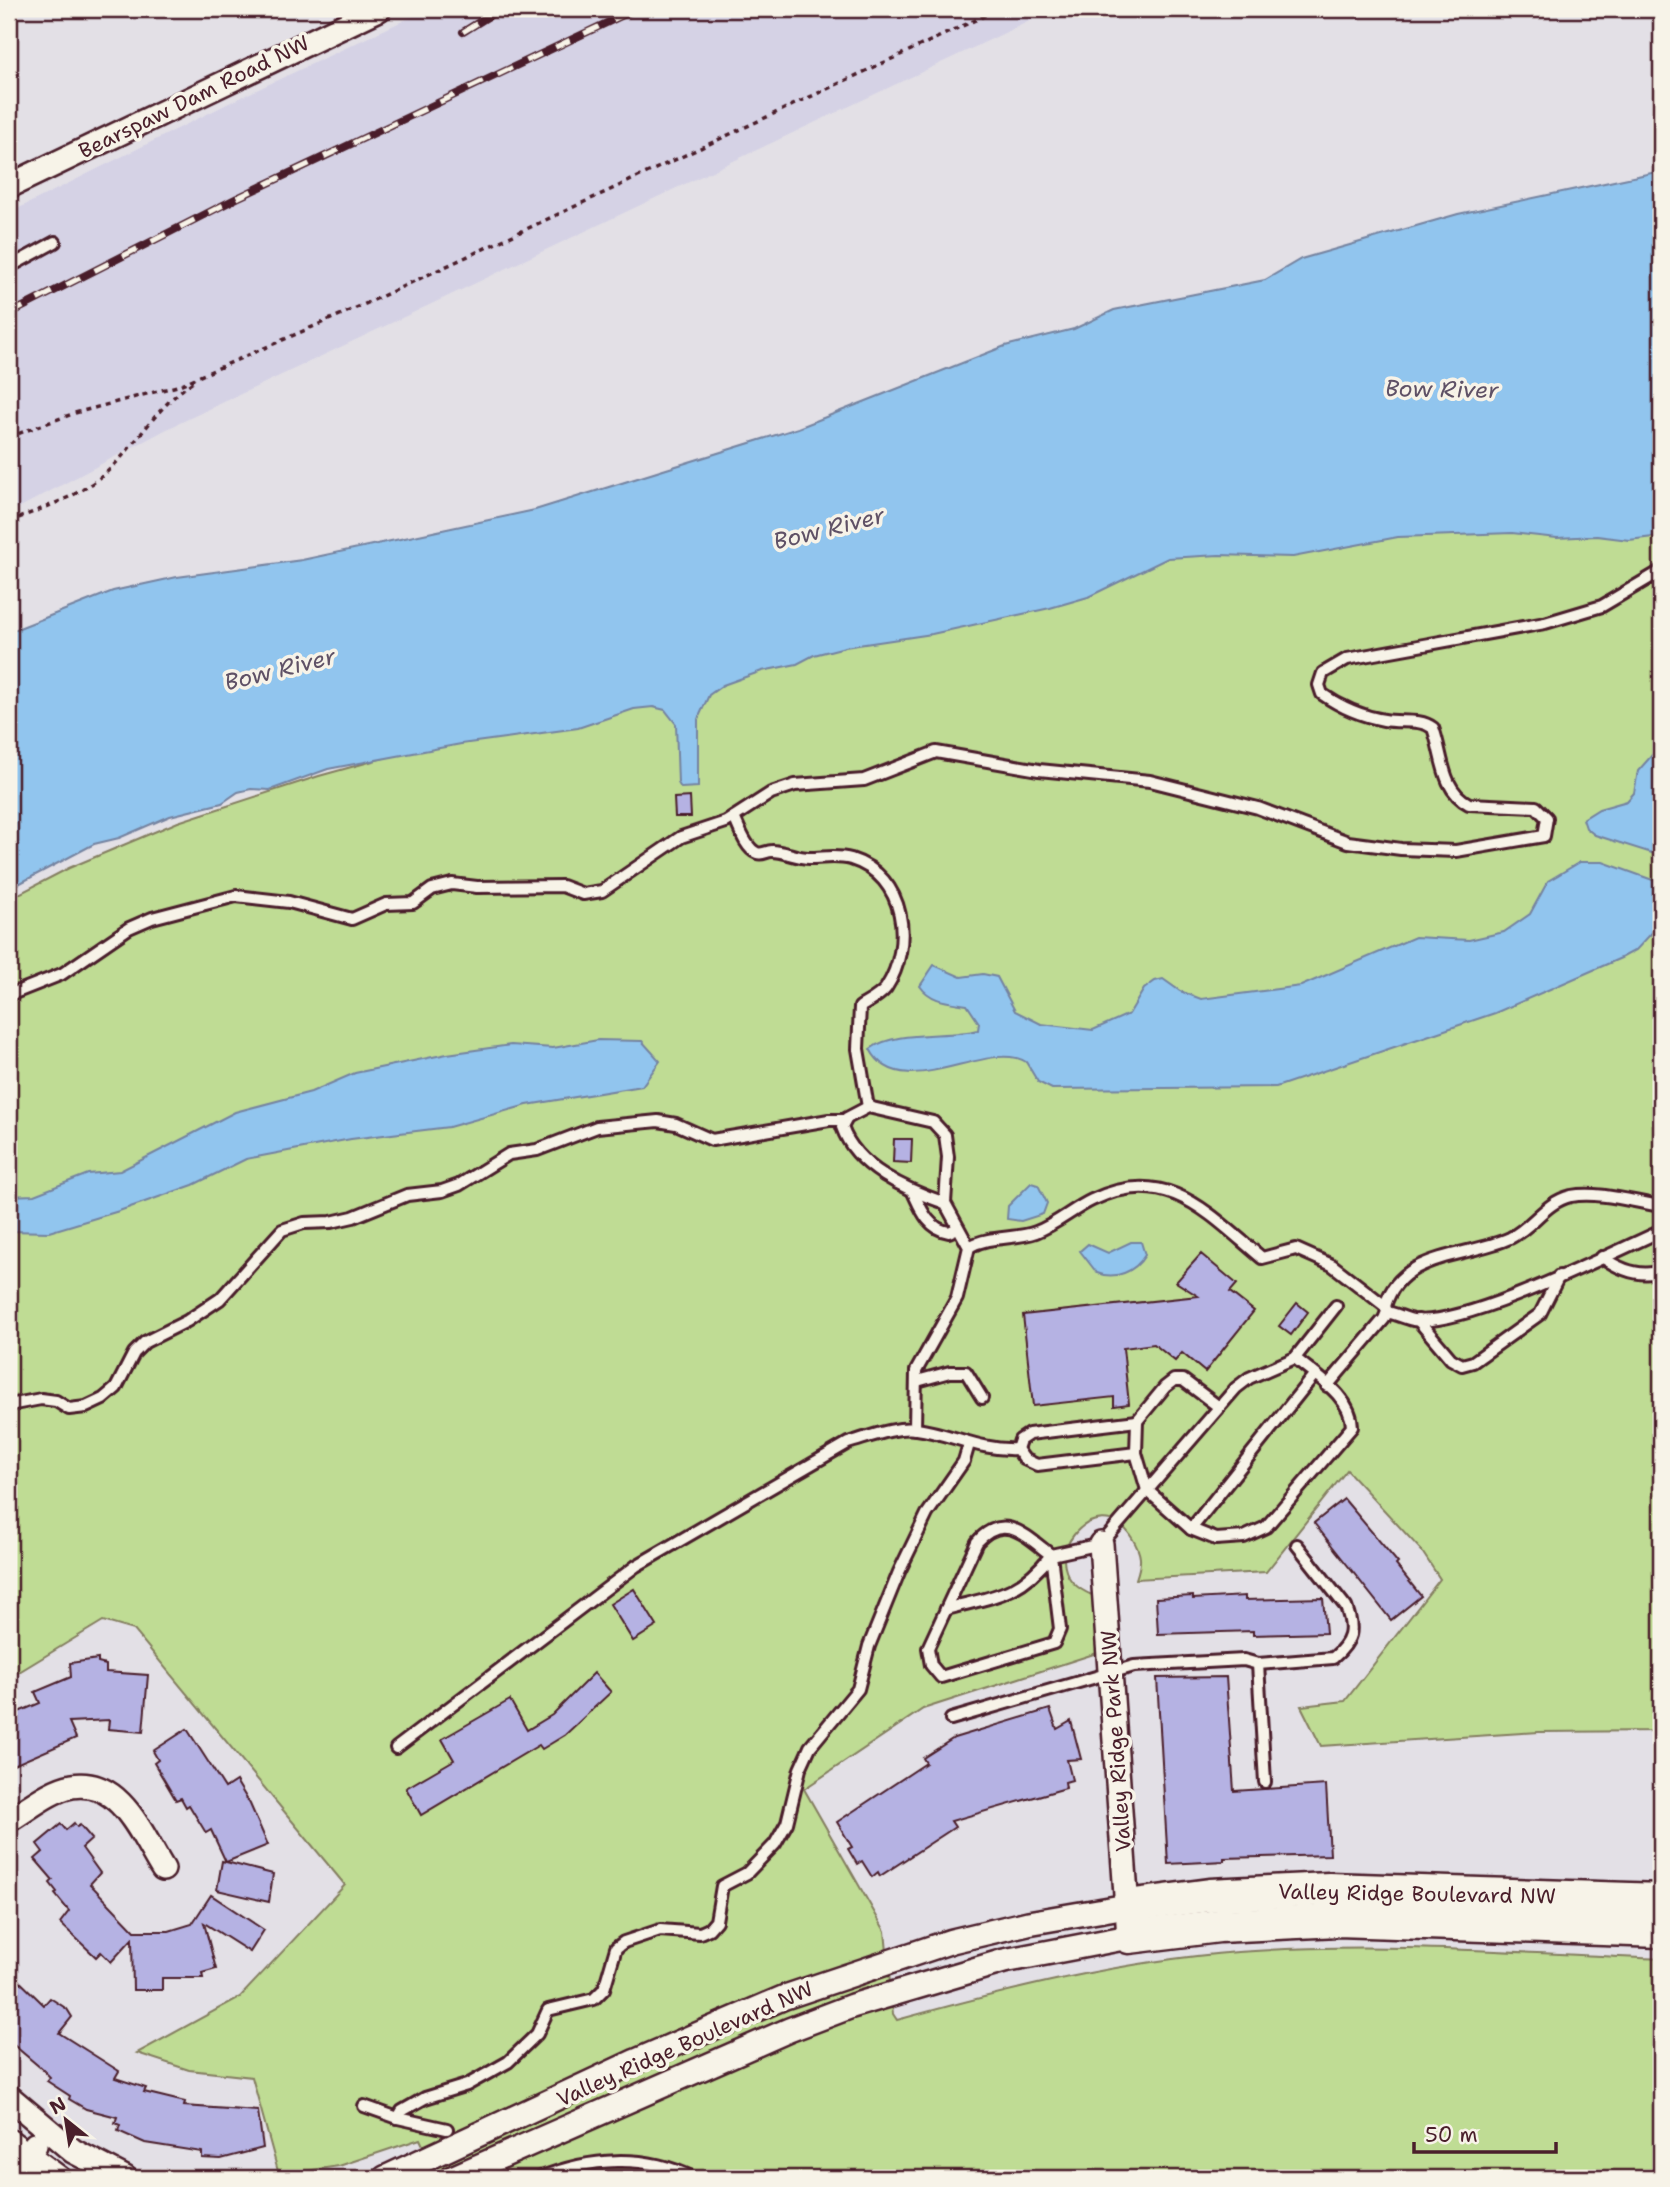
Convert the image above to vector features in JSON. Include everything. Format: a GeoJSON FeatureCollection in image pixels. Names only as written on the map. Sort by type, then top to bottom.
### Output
{"type":"FeatureCollection","features":[{"type":"Feature","properties":{"kind":"street","name":"Bearspaw Dam Road NW"},"geometry":{"type":"LineString","coordinates":[[9,186],[379,9]]}},
{"type":"Feature","properties":{"kind":"street","name":"Valley Ridge Park NW"},"geometry":{"type":"LineString","coordinates":[[1101,1544],[1129,1937]]}},
{"type":"Feature","properties":{"kind":"street"},"geometry":{"type":"LineString","coordinates":[[9,1820],[58,1791],[72,1786],[99,1788],[123,1804],[163,1870]]}},
{"type":"Feature","properties":{"kind":"street","name":"Valley Ridge Boulevard NW"},"geometry":{"type":"LineString","coordinates":[[385,2178],[636,2061],[785,1997],[902,1956],[975,1935],[1127,1906],[1210,1895],[1329,1889],[1661,1900]]}},
{"type":"Feature","properties":{"kind":"street","name":"Valley Ridge Boulevard NW"},"geometry":{"type":"LineString","coordinates":[[452,2178],[789,2030],[852,2006],[1004,1961],[1129,1937],[1219,1926],[1338,1920],[1661,1931]]}},
{"type":"Feature","properties":{"kind":"street"},"geometry":{"type":"LineString","coordinates":[[9,2097],[46,2131],[73,2151],[125,2178]]}},
{"type":"Feature","properties":{"kind":"street"},"geometry":{"type":"LineString","coordinates":[[9,2178],[46,2131]]}},
{"type":"Feature","properties":{"kind":"street"},"geometry":{"type":"LineString","coordinates":[[9,2141],[26,2157],[59,2178]]}},
{"type":"Feature","properties":{"kind":"lane"},"geometry":{"type":"LineString","coordinates":[[9,267],[55,242]]}},
{"type":"Feature","properties":{"kind":"lane"},"geometry":{"type":"LineString","coordinates":[[9,995],[62,974],[129,928],[222,899],[248,895],[289,902],[352,919],[386,904],[413,903],[432,889],[452,884],[477,887],[562,886],[583,894],[602,891],[681,837],[734,817],[771,793],[795,786],[864,780],[887,774],[936,752],[1040,770],[1150,781],[1258,808],[1348,842],[1456,851],[1544,836],[1547,818],[1536,807],[1469,804],[1459,799],[1450,788],[1433,728],[1420,721],[1386,720],[1341,707],[1322,694],[1319,685],[1323,673],[1347,659],[1545,623],[1602,606],[1661,571]]}},
{"type":"Feature","properties":{"kind":"lane"},"geometry":{"type":"LineString","coordinates":[[734,817],[752,850],[761,854],[773,851],[808,858],[836,856],[854,860],[880,874],[894,900],[904,926],[902,954],[884,990],[860,1007],[858,1049],[868,1107]]}},
{"type":"Feature","properties":{"kind":"lane"},"geometry":{"type":"LineString","coordinates":[[9,1405],[41,1399],[56,1401],[69,1409],[86,1407],[103,1399],[116,1388],[134,1353],[145,1342],[187,1321],[220,1299],[282,1230],[304,1223],[331,1223],[354,1217],[407,1195],[442,1191],[459,1185],[509,1154],[537,1150],[597,1128],[658,1121],[676,1124],[712,1140],[829,1120],[845,1120],[868,1107],[933,1122],[945,1135],[948,1157],[945,1203],[968,1247],[957,1298],[916,1371],[915,1429]]}},
{"type":"Feature","properties":{"kind":"lane"},"geometry":{"type":"LineString","coordinates":[[845,1120],[842,1127],[846,1137],[869,1164],[914,1192],[945,1203]]}},
{"type":"Feature","properties":{"kind":"lane"},"geometry":{"type":"LineString","coordinates":[[968,1247],[981,1240],[1034,1233],[1093,1199],[1121,1190],[1145,1187],[1164,1189],[1180,1194],[1204,1210],[1262,1258],[1296,1249],[1332,1265],[1386,1309],[1418,1320],[1437,1318],[1500,1301],[1661,1231]]}},
{"type":"Feature","properties":{"kind":"lane"},"geometry":{"type":"LineString","coordinates":[[914,1192],[925,1216],[934,1226],[949,1232],[958,1228]]}},
{"type":"Feature","properties":{"kind":"lane"},"geometry":{"type":"LineString","coordinates":[[1327,1385],[1386,1309],[1391,1287],[1420,1264],[1509,1238],[1528,1227],[1548,1206],[1560,1199],[1585,1195],[1661,1206]]}},
{"type":"Feature","properties":{"kind":"lane"},"geometry":{"type":"LineString","coordinates":[[1602,1257],[1619,1268],[1638,1273],[1661,1271]]}},
{"type":"Feature","properties":{"kind":"lane"},"geometry":{"type":"LineString","coordinates":[[1418,1320],[1451,1360],[1462,1365],[1473,1362],[1539,1314],[1559,1276]]}},
{"type":"Feature","properties":{"kind":"lane"},"geometry":{"type":"LineString","coordinates":[[946,1609],[1013,1590],[1033,1578],[1051,1555],[1101,1544],[1219,1408],[1249,1378],[1295,1358],[1336,1306]]}},
{"type":"Feature","properties":{"kind":"lane"},"geometry":{"type":"LineString","coordinates":[[1219,1408],[1183,1380],[1174,1380],[1137,1421],[1136,1453],[1147,1490],[1191,1529],[1216,1539],[1244,1537],[1266,1527],[1352,1427],[1352,1414],[1327,1385],[1295,1358]]}},
{"type":"Feature","properties":{"kind":"lane"},"geometry":{"type":"LineString","coordinates":[[917,1381],[950,1371],[966,1372],[982,1398]]}},
{"type":"Feature","properties":{"kind":"lane"},"geometry":{"type":"LineString","coordinates":[[1191,1529],[1314,1375]]}},
{"type":"Feature","properties":{"kind":"lane"},"geometry":{"type":"LineString","coordinates":[[1017,1450],[1020,1440],[1029,1434],[1137,1421]]}},
{"type":"Feature","properties":{"kind":"lane"},"geometry":{"type":"LineString","coordinates":[[396,1748],[636,1566],[848,1443],[875,1435],[915,1429],[995,1450],[1017,1450]]}},
{"type":"Feature","properties":{"kind":"lane"},"geometry":{"type":"LineString","coordinates":[[398,2118],[402,2111],[425,2098],[458,2089],[508,2062],[537,2034],[548,2010],[594,1999],[604,1989],[616,1948],[624,1942],[660,1930],[700,1933],[709,1929],[716,1921],[722,1886],[747,1874],[775,1844],[787,1823],[800,1769],[810,1747],[858,1689],[869,1646],[899,1572],[927,1514],[964,1461],[969,1444]]}},
{"type":"Feature","properties":{"kind":"lane"},"geometry":{"type":"LineString","coordinates":[[1017,1450],[1024,1459],[1037,1465],[1136,1453]]}},
{"type":"Feature","properties":{"kind":"lane"},"geometry":{"type":"LineString","coordinates":[[1003,1526],[1024,1534],[1051,1555],[1060,1629],[1054,1643],[941,1677],[931,1665],[928,1648],[977,1542],[988,1529],[1003,1526]]}},
{"type":"Feature","properties":{"kind":"lane"},"geometry":{"type":"LineString","coordinates":[[951,1719],[1134,1666],[1244,1660],[1258,1664],[1333,1658],[1350,1639],[1353,1630],[1346,1607],[1297,1545]]}},
{"type":"Feature","properties":{"kind":"lane"},"geometry":{"type":"LineString","coordinates":[[1258,1664],[1265,1782]]}},
{"type":"Feature","properties":{"kind":"lane"},"geometry":{"type":"LineString","coordinates":[[364,2106],[398,2118],[447,2129]]}},
{"type":"Feature","properties":{"kind":"lane"},"geometry":{"type":"LineString","coordinates":[[539,2178],[599,2161],[615,2160],[672,2168],[693,2178]]}},
{"type":"Feature","properties":{"kind":"path"},"geometry":{"type":"LineString","coordinates":[[9,437],[75,413],[177,386],[363,305],[999,9]]}},
{"type":"Feature","properties":{"kind":"path"},"geometry":{"type":"LineString","coordinates":[[9,522],[63,501],[87,488],[110,469],[160,407],[178,390],[207,373]]}},
{"type":"Feature","properties":{"kind":"shaded area"},"geometry":{"type":"Polygon","coordinates":[[[428,9],[1055,9],[167,429],[9,513],[9,213],[227,104],[428,9]]]}},
{"type":"Feature","properties":{"kind":"green space"},"geometry":{"type":"Polygon","coordinates":[[[1661,508],[1661,1731],[1539,1732],[1321,1746],[1301,1706],[1345,1701],[1440,1579],[1421,1550],[1347,1470],[1266,1572],[1136,1579],[1140,1558],[1132,1538],[1118,1523],[1102,1519],[1086,1524],[1074,1535],[1066,1550],[1065,1566],[1073,1582],[1092,1595],[1097,1653],[923,1709],[804,1789],[885,1931],[893,2014],[897,2020],[1109,1969],[1238,1952],[1397,1948],[1661,1959],[1661,2178],[438,2178],[420,2139],[339,2166],[279,2175],[252,2077],[189,2070],[137,2053],[240,1997],[345,1885],[134,1630],[103,1621],[9,1678],[9,899],[69,868],[178,822],[319,776],[1176,538],[1661,508]]]}},
{"type":"Feature","properties":{"kind":"water","name":"Bow River"},"geometry":{"type":"Polygon","coordinates":[[[1661,171],[1661,536],[1629,540],[1597,536],[1557,538],[1512,533],[1398,537],[1293,557],[1219,555],[1168,558],[1088,597],[1050,608],[932,634],[845,647],[723,685],[709,695],[698,719],[698,787],[681,788],[678,783],[676,724],[665,710],[653,707],[634,709],[578,728],[461,744],[328,769],[270,790],[251,789],[238,792],[222,803],[170,816],[119,838],[94,844],[9,889],[9,632],[113,591],[177,577],[302,560],[535,510],[798,428],[1005,346],[1074,329],[1114,310],[1265,280],[1301,259],[1458,214],[1661,171]]]}},
{"type":"Feature","properties":{"kind":"water"},"geometry":{"type":"Polygon","coordinates":[[[1661,745],[1661,856],[1595,835],[1586,828],[1583,819],[1599,809],[1627,801],[1634,793],[1638,771],[1661,745]]]}},
{"type":"Feature","properties":{"kind":"water"},"geometry":{"type":"Polygon","coordinates":[[[1580,862],[1603,862],[1661,883],[1661,923],[1636,950],[1495,1013],[1276,1087],[1052,1089],[1038,1082],[1026,1062],[1010,1057],[990,1058],[923,1072],[902,1072],[884,1065],[870,1049],[893,1039],[978,1030],[979,1023],[967,1005],[935,998],[920,986],[934,965],[961,977],[983,974],[997,977],[1015,1011],[1041,1024],[1093,1030],[1129,1014],[1144,989],[1163,979],[1180,991],[1201,999],[1301,986],[1415,937],[1469,940],[1504,932],[1530,914],[1548,881],[1580,862]]]}},
{"type":"Feature","properties":{"kind":"water"},"geometry":{"type":"Polygon","coordinates":[[[598,1040],[642,1041],[660,1061],[642,1086],[527,1105],[449,1127],[351,1139],[246,1159],[193,1185],[119,1211],[49,1232],[9,1231],[9,1196],[34,1195],[88,1174],[120,1171],[235,1112],[311,1092],[355,1073],[447,1054],[511,1045],[553,1048],[598,1040]]]}},
{"type":"Feature","properties":{"kind":"water"},"geometry":{"type":"Polygon","coordinates":[[[1031,1183],[1038,1185],[1047,1203],[1043,1214],[1021,1221],[1007,1219],[1008,1206],[1031,1183]]]}},
{"type":"Feature","properties":{"kind":"water"},"geometry":{"type":"Polygon","coordinates":[[[1131,1242],[1141,1242],[1145,1255],[1136,1266],[1117,1275],[1097,1273],[1080,1251],[1088,1244],[1108,1253],[1131,1242]]]}},
{"type":"Feature","properties":{"kind":"building"},"geometry":{"type":"Polygon","coordinates":[[[690,797],[691,817],[675,817],[674,798],[690,797]]]}},
{"type":"Feature","properties":{"kind":"building"},"geometry":{"type":"Polygon","coordinates":[[[894,1139],[912,1139],[911,1163],[893,1162],[894,1139]]]}},
{"type":"Feature","properties":{"kind":"building"},"geometry":{"type":"Polygon","coordinates":[[[1201,1254],[1237,1284],[1230,1292],[1254,1311],[1205,1372],[1182,1353],[1175,1361],[1154,1344],[1123,1348],[1129,1404],[1114,1406],[1114,1397],[1033,1406],[1023,1315],[1198,1296],[1176,1282],[1201,1254]]]}},
{"type":"Feature","properties":{"kind":"building"},"geometry":{"type":"Polygon","coordinates":[[[1297,1303],[1308,1312],[1291,1335],[1279,1326],[1297,1303]]]}},
{"type":"Feature","properties":{"kind":"building"},"geometry":{"type":"Polygon","coordinates":[[[1344,1499],[1398,1563],[1396,1565],[1421,1596],[1391,1620],[1314,1523],[1344,1499]]]}},
{"type":"Feature","properties":{"kind":"building"},"geometry":{"type":"Polygon","coordinates":[[[634,1589],[657,1626],[633,1641],[610,1604],[634,1589]]]}},
{"type":"Feature","properties":{"kind":"building"},"geometry":{"type":"Polygon","coordinates":[[[1193,1596],[1193,1599],[1245,1596],[1245,1600],[1323,1598],[1326,1633],[1253,1635],[1253,1631],[1158,1634],[1156,1598],[1193,1596]]]}},
{"type":"Feature","properties":{"kind":"building"},"geometry":{"type":"Polygon","coordinates":[[[98,1659],[98,1663],[106,1665],[106,1672],[148,1675],[143,1732],[108,1729],[109,1720],[69,1722],[76,1738],[9,1767],[9,1716],[40,1703],[35,1692],[71,1677],[70,1663],[98,1659]]]}},
{"type":"Feature","properties":{"kind":"building"},"geometry":{"type":"Polygon","coordinates":[[[594,1673],[611,1692],[565,1735],[542,1749],[539,1745],[421,1815],[406,1788],[454,1760],[442,1739],[510,1700],[527,1730],[552,1715],[594,1673]]]}},
{"type":"Feature","properties":{"kind":"building"},"geometry":{"type":"Polygon","coordinates":[[[1226,1677],[1234,1791],[1326,1785],[1330,1855],[1224,1858],[1224,1861],[1168,1864],[1157,1678],[1226,1677]]]}},
{"type":"Feature","properties":{"kind":"building"},"geometry":{"type":"Polygon","coordinates":[[[1050,1709],[1057,1729],[1071,1721],[1081,1759],[1067,1760],[1072,1780],[1065,1782],[1066,1788],[951,1821],[955,1827],[880,1876],[878,1872],[872,1877],[862,1861],[857,1864],[848,1849],[852,1847],[837,1822],[926,1763],[923,1758],[954,1738],[1050,1709]]]}},
{"type":"Feature","properties":{"kind":"building"},"geometry":{"type":"Polygon","coordinates":[[[187,1729],[225,1788],[236,1781],[250,1804],[268,1845],[226,1862],[211,1830],[206,1833],[189,1805],[186,1807],[181,1798],[176,1800],[154,1763],[158,1760],[153,1751],[187,1729]]]}},
{"type":"Feature","properties":{"kind":"building"},"geometry":{"type":"Polygon","coordinates":[[[74,1823],[77,1827],[80,1825],[92,1839],[82,1848],[100,1873],[90,1884],[135,1931],[169,1931],[192,1924],[211,1895],[264,1930],[250,1952],[204,1923],[216,1969],[202,1973],[203,1978],[162,1978],[162,1990],[133,1990],[132,1939],[111,1962],[101,1952],[96,1957],[60,1923],[69,1911],[55,1894],[57,1892],[50,1883],[53,1880],[35,1859],[43,1852],[37,1844],[61,1824],[66,1830],[74,1823]]]}},
{"type":"Feature","properties":{"kind":"building"},"geometry":{"type":"Polygon","coordinates":[[[222,1861],[273,1874],[269,1902],[217,1890],[222,1861]]]}},
{"type":"Feature","properties":{"kind":"building"},"geometry":{"type":"Polygon","coordinates":[[[9,1971],[44,2005],[50,1998],[67,2009],[72,2017],[59,2033],[119,2071],[115,2078],[146,2088],[144,2092],[185,2102],[184,2106],[258,2111],[263,2148],[221,2159],[202,2158],[202,2152],[145,2143],[118,2131],[120,2125],[115,2123],[117,2117],[86,2109],[69,2099],[70,2096],[47,2081],[50,2077],[9,2041],[9,1971]]]}},
{"type":"Feature","properties":{"kind":"railway"},"geometry":{"type":"LineString","coordinates":[[463,32],[500,9]]}},
{"type":"Feature","properties":{"kind":"railway"},"geometry":{"type":"LineString","coordinates":[[9,314],[237,198],[636,9]]}}]}
